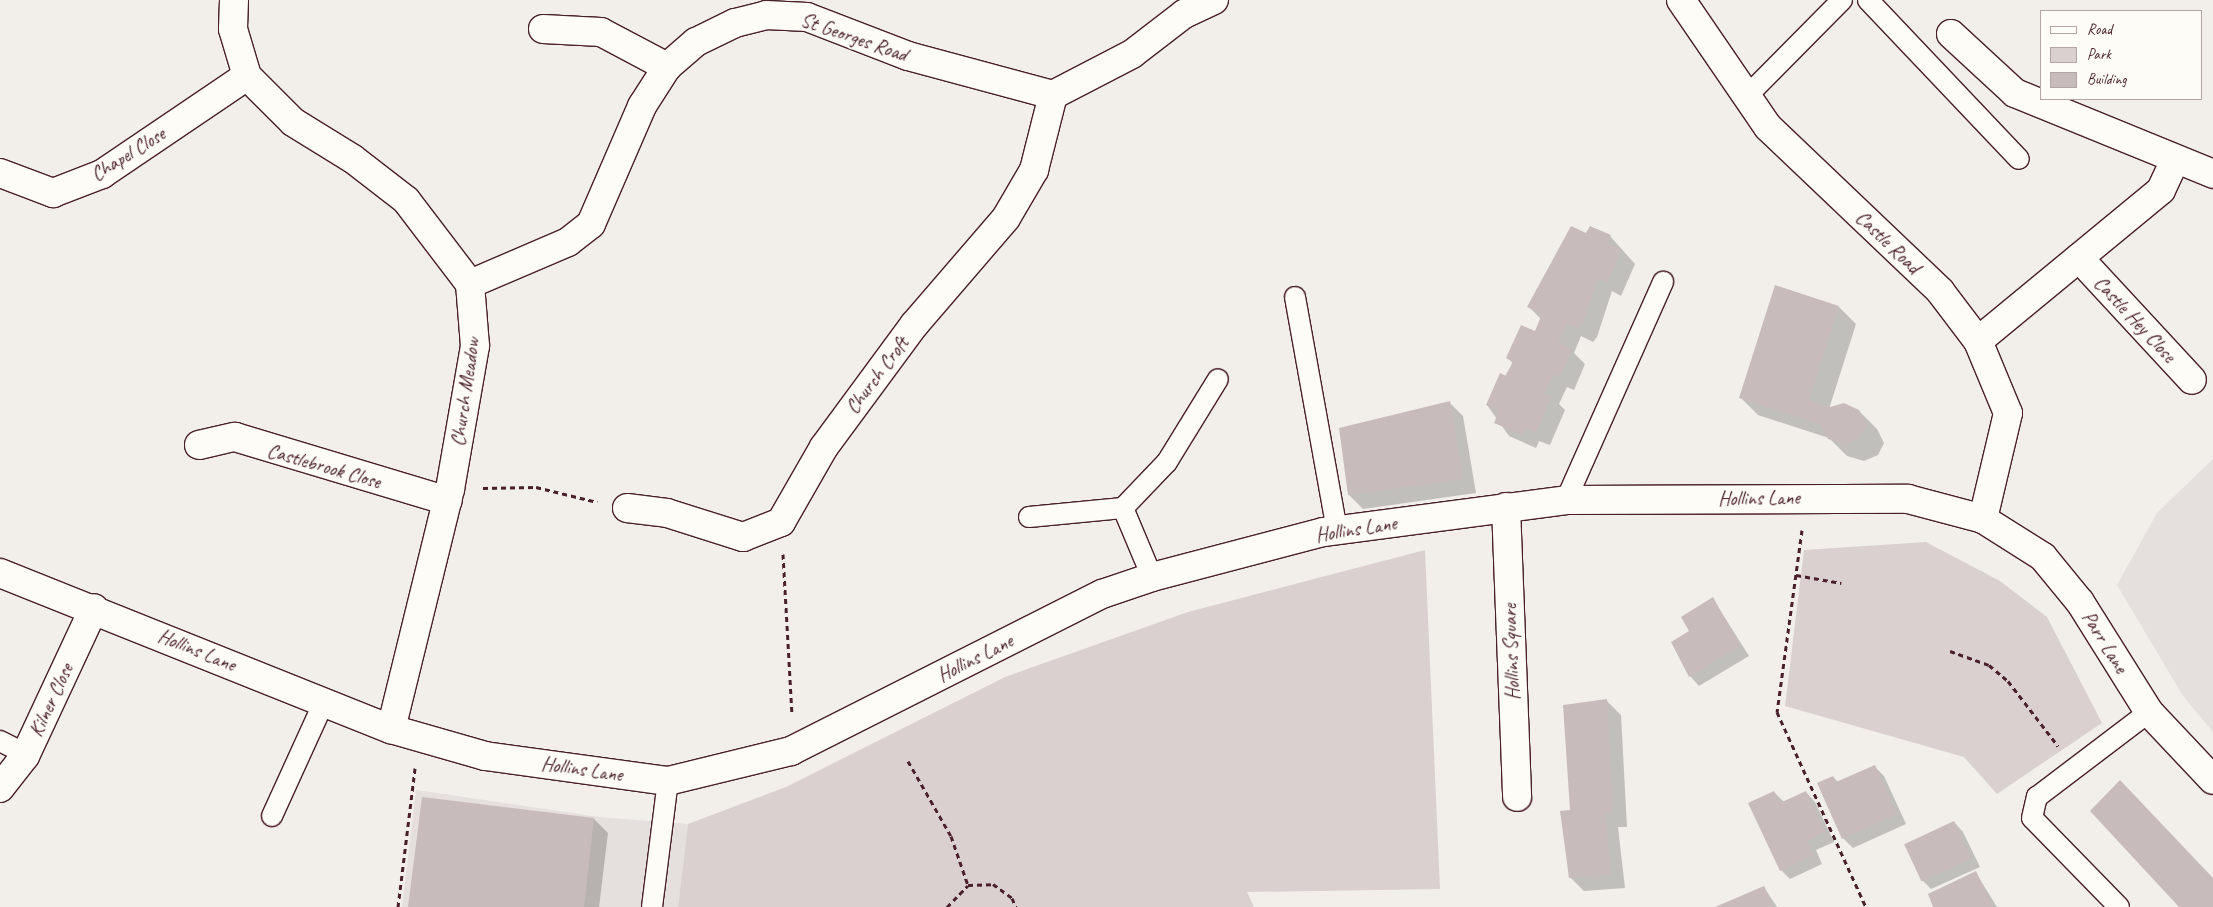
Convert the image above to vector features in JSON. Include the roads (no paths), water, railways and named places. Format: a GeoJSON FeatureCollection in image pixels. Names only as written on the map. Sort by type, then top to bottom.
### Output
{"type":"FeatureCollection","features":[{"type":"Feature","properties":{"kind":"street"},"geometry":{"type":"LineString","coordinates":[[234,0],[233,29],[247,76],[293,122],[353,159],[406,200],[470,284]]}},
{"type":"Feature","properties":{"kind":"street"},"geometry":{"type":"LineString","coordinates":[[1053,95],[1132,54],[1184,14],[1214,0]]}},
{"type":"Feature","properties":{"kind":"street","name":"Castle Road"},"geometry":{"type":"LineString","coordinates":[[1680,0],[1768,127],[1940,291],[1978,341],[2008,413],[1983,518]]}},
{"type":"Feature","properties":{"kind":"street","name":"St Georges Road"},"geometry":{"type":"LineString","coordinates":[[470,284],[568,242],[591,224],[642,106],[667,67],[696,42],[735,23],[766,15],[807,17],[908,56],[1053,95]]}},
{"type":"Feature","properties":{"kind":"street"},"geometry":{"type":"LineString","coordinates":[[543,29],[601,32],[667,67]]}},
{"type":"Feature","properties":{"kind":"street"},"geometry":{"type":"LineString","coordinates":[[1951,34],[2015,93],[2213,174]]}},
{"type":"Feature","properties":{"kind":"street","name":"Chapel Close"},"geometry":{"type":"LineString","coordinates":[[0,173],[53,193],[102,174],[247,76]]}},
{"type":"Feature","properties":{"kind":"street","name":"Church Croft"},"geometry":{"type":"LineString","coordinates":[[627,508],[667,513],[743,537],[782,522],[841,424],[914,325],[1006,218],[1034,170],[1053,95]]}},
{"type":"Feature","properties":{"kind":"street","name":"Castle Hey Close"},"geometry":{"type":"LineString","coordinates":[[1978,341],[2161,190],[2175,160]]}},
{"type":"Feature","properties":{"kind":"street","name":"Castle Hey Close"},"geometry":{"type":"LineString","coordinates":[[2078,258],[2192,380]]}},
{"type":"Feature","properties":{"kind":"street","name":"Church Meadow"},"geometry":{"type":"LineString","coordinates":[[391,729],[449,495],[475,346],[470,284]]}},
{"type":"Feature","properties":{"kind":"street","name":"Castlebrook Close"},"geometry":{"type":"LineString","coordinates":[[199,446],[235,437],[449,495]]}},
{"type":"Feature","properties":{"kind":"street","name":"Hollins Lane"},"geometry":{"type":"LineString","coordinates":[[0,573],[94,608],[391,729],[485,756],[668,781],[791,751],[1102,594],[1152,577],[1337,531],[1566,500],[1908,499],[1983,518]]}},
{"type":"Feature","properties":{"kind":"street","name":"Hollins Square"},"geometry":{"type":"LineString","coordinates":[[1506,508],[1517,797]]}},
{"type":"Feature","properties":{"kind":"street","name":"Parr Lane"},"geometry":{"type":"LineString","coordinates":[[1983,518],[2043,557],[2080,602],[2149,712],[2213,780]]}},
{"type":"Feature","properties":{"kind":"street","name":"Kilner Close"},"geometry":{"type":"LineString","coordinates":[[0,788],[26,754],[94,608]]}},
{"type":"Feature","properties":{"kind":"lane"},"geometry":{"type":"LineString","coordinates":[[1747,96],[1842,0]]}},
{"type":"Feature","properties":{"kind":"lane"},"geometry":{"type":"LineString","coordinates":[[1868,0],[2019,159]]}},
{"type":"Feature","properties":{"kind":"lane"},"geometry":{"type":"LineString","coordinates":[[1566,500],[1663,282]]}},
{"type":"Feature","properties":{"kind":"lane"},"geometry":{"type":"LineString","coordinates":[[1295,297],[1337,531]]}},
{"type":"Feature","properties":{"kind":"lane"},"geometry":{"type":"LineString","coordinates":[[1029,517],[1123,508],[1167,462],[1218,379]]}},
{"type":"Feature","properties":{"kind":"lane"},"geometry":{"type":"LineString","coordinates":[[1123,508],[1152,577]]}},
{"type":"Feature","properties":{"kind":"lane"},"geometry":{"type":"LineString","coordinates":[[272,816],[324,702]]}},
{"type":"Feature","properties":{"kind":"lane"},"geometry":{"type":"LineString","coordinates":[[2119,907],[2032,818],[2037,797],[2149,712]]}},
{"type":"Feature","properties":{"kind":"lane"},"geometry":{"type":"LineString","coordinates":[[0,741],[26,754]]}},
{"type":"Feature","properties":{"kind":"lane"},"geometry":{"type":"LineString","coordinates":[[652,907],[668,781]]}}]}
